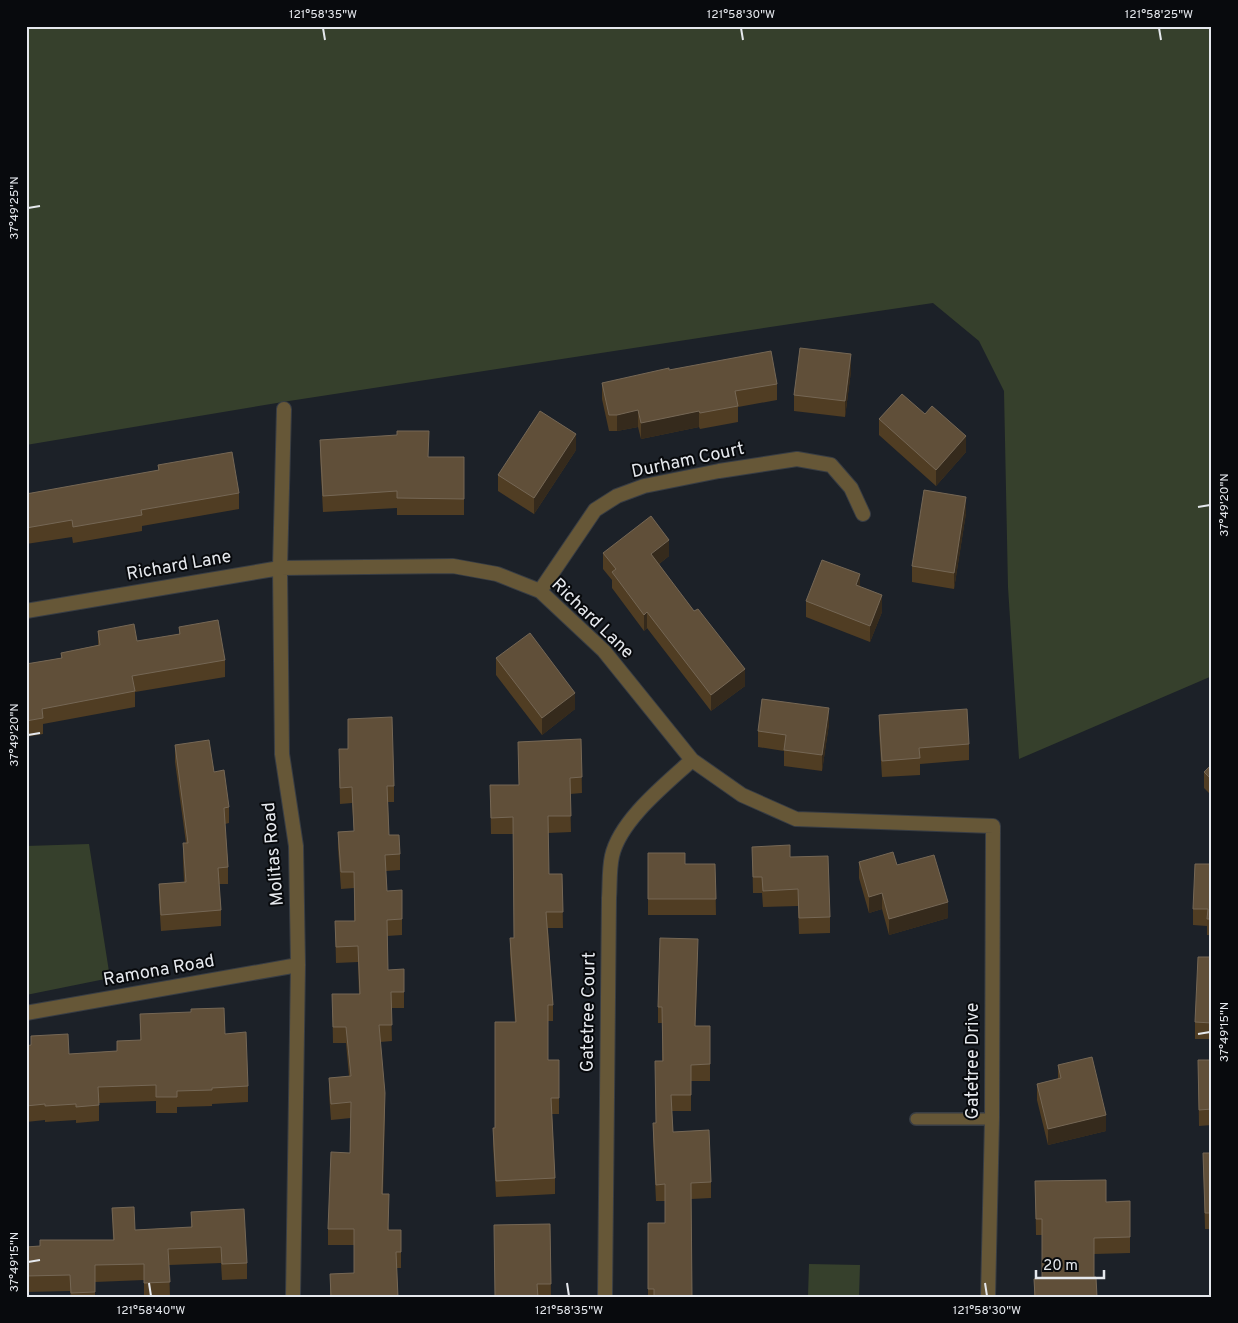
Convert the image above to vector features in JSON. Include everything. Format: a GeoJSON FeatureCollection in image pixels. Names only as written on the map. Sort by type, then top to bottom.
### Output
{"type":"FeatureCollection","features":[{"type":"Feature","properties":{"kind":"street","name":"Molitas Road"},"geometry":{"type":"LineString","coordinates":[[284,409],[280,568],[282,754],[296,846],[298,965],[292,1297]]}},
{"type":"Feature","properties":{"kind":"street","name":"Durham Court"},"geometry":{"type":"LineString","coordinates":[[540,591],[595,510],[617,496],[644,486],[719,471],[797,459],[831,465],[851,488],[863,514]]}},
{"type":"Feature","properties":{"kind":"street","name":"Richard Lane"},"geometry":{"type":"LineString","coordinates":[[26,611],[280,568],[453,566],[497,574],[540,591],[604,651],[692,760],[742,795],[796,819],[993,826]]}},
{"type":"Feature","properties":{"kind":"street","name":"Gatetree Court"},"geometry":{"type":"LineString","coordinates":[[605,1297],[609,898],[612,856],[616,843],[633,817],[692,760]]}},
{"type":"Feature","properties":{"kind":"street","name":"Gatetree Drive"},"geometry":{"type":"LineString","coordinates":[[988,1297],[992,1119],[993,826]]}},
{"type":"Feature","properties":{"kind":"street","name":"Ramona Road"},"geometry":{"type":"LineString","coordinates":[[26,1013],[298,965]]}},
{"type":"Feature","properties":{"kind":"lane"},"geometry":{"type":"LineString","coordinates":[[916,1119],[992,1119]]}},
{"type":"Feature","properties":{"kind":"green space"},"geometry":{"type":"Polygon","coordinates":[[[26,26],[1212,26],[1212,676],[1019,759],[1008,587],[1004,391],[979,341],[933,303],[289,401],[26,445],[26,26]]]}},
{"type":"Feature","properties":{"kind":"green space"},"geometry":{"type":"Polygon","coordinates":[[[89,844],[110,978],[26,995],[26,846],[89,844]]]}},
{"type":"Feature","properties":{"kind":"green space"},"geometry":{"type":"Polygon","coordinates":[[[809,1264],[860,1265],[859,1297],[808,1297],[809,1264]]]}},
{"type":"Feature","properties":{"kind":"building"},"geometry":{"type":"Polygon","coordinates":[[[800,348],[851,354],[845,401],[794,395],[800,348]]]}},
{"type":"Feature","properties":{"kind":"building"},"geometry":{"type":"Polygon","coordinates":[[[771,351],[777,384],[735,391],[738,406],[700,413],[699,411],[641,423],[638,410],[609,415],[602,383],[669,368],[669,370],[771,351]]]}},
{"type":"Feature","properties":{"kind":"building"},"geometry":{"type":"Polygon","coordinates":[[[902,394],[925,414],[932,406],[966,436],[936,470],[879,419],[902,394]]]}},
{"type":"Feature","properties":{"kind":"building"},"geometry":{"type":"Polygon","coordinates":[[[540,411],[576,434],[534,498],[498,475],[540,411]]]}},
{"type":"Feature","properties":{"kind":"building"},"geometry":{"type":"Polygon","coordinates":[[[397,431],[429,431],[428,457],[464,457],[464,499],[397,498],[397,491],[323,496],[320,440],[397,435],[397,431]]]}},
{"type":"Feature","properties":{"kind":"building"},"geometry":{"type":"Polygon","coordinates":[[[232,452],[239,493],[141,510],[142,515],[73,527],[72,520],[26,528],[26,494],[159,470],[158,465],[232,452]]]}},
{"type":"Feature","properties":{"kind":"building"},"geometry":{"type":"Polygon","coordinates":[[[924,490],[966,497],[954,573],[912,566],[924,490]]]}},
{"type":"Feature","properties":{"kind":"building"},"geometry":{"type":"Polygon","coordinates":[[[651,516],[669,540],[651,554],[694,611],[698,609],[745,669],[711,695],[647,612],[644,615],[612,572],[616,569],[603,553],[651,516]]]}},
{"type":"Feature","properties":{"kind":"building"},"geometry":{"type":"Polygon","coordinates":[[[822,560],[860,574],[856,585],[882,595],[870,626],[806,601],[822,560]]]}},
{"type":"Feature","properties":{"kind":"building"},"geometry":{"type":"Polygon","coordinates":[[[218,620],[225,660],[132,676],[135,691],[42,709],[43,718],[26,721],[26,664],[62,658],[61,653],[100,645],[98,631],[134,624],[137,641],[180,634],[179,627],[218,620]]]}},
{"type":"Feature","properties":{"kind":"building"},"geometry":{"type":"Polygon","coordinates":[[[530,633],[575,693],[542,718],[496,658],[530,633]]]}},
{"type":"Feature","properties":{"kind":"building"},"geometry":{"type":"Polygon","coordinates":[[[762,699],[829,708],[822,755],[784,750],[786,735],[758,731],[762,699]]]}},
{"type":"Feature","properties":{"kind":"building"},"geometry":{"type":"Polygon","coordinates":[[[967,709],[969,744],[919,748],[920,758],[882,761],[879,715],[967,709]]]}},
{"type":"Feature","properties":{"kind":"building"},"geometry":{"type":"Polygon","coordinates":[[[392,717],[394,786],[387,786],[389,835],[399,835],[400,854],[385,855],[387,891],[402,890],[402,919],[387,920],[388,970],[404,969],[404,992],[391,992],[392,1025],[379,1025],[385,1093],[382,1194],[389,1194],[388,1230],[401,1230],[401,1252],[396,1252],[398,1297],[331,1297],[330,1274],[354,1273],[354,1229],[328,1229],[331,1152],[350,1153],[351,1102],[331,1104],[329,1078],[351,1076],[346,1027],[333,1027],[332,994],[360,994],[358,946],[336,947],[335,921],[355,921],[354,872],[341,872],[338,832],[354,831],[352,787],[340,788],[339,749],[348,749],[348,719],[392,717]]]}},
{"type":"Feature","properties":{"kind":"building"},"geometry":{"type":"Polygon","coordinates":[[[581,739],[582,777],[570,778],[571,816],[548,816],[549,874],[562,874],[563,912],[546,912],[553,1005],[548,1005],[548,1060],[559,1060],[559,1098],[551,1098],[555,1178],[496,1181],[493,1128],[495,1128],[495,1022],[516,1022],[510,938],[514,938],[513,817],[491,818],[490,785],[519,785],[518,742],[581,739]]]}},
{"type":"Feature","properties":{"kind":"building"},"geometry":{"type":"Polygon","coordinates":[[[209,740],[214,772],[224,770],[229,807],[224,808],[228,867],[218,868],[221,910],[161,915],[159,884],[186,882],[183,843],[188,843],[175,745],[209,740]]]}},
{"type":"Feature","properties":{"kind":"building"},"geometry":{"type":"Polygon","coordinates":[[[1212,764],[1212,780],[1204,772],[1212,764]]]}},
{"type":"Feature","properties":{"kind":"building"},"geometry":{"type":"Polygon","coordinates":[[[790,845],[790,857],[828,856],[830,917],[799,918],[798,889],[763,891],[762,877],[753,877],[752,847],[790,845]]]}},
{"type":"Feature","properties":{"kind":"building"},"geometry":{"type":"Polygon","coordinates":[[[893,852],[897,865],[934,855],[948,902],[889,919],[882,893],[869,897],[859,862],[893,852]]]}},
{"type":"Feature","properties":{"kind":"building"},"geometry":{"type":"Polygon","coordinates":[[[648,853],[685,853],[685,864],[715,864],[716,899],[648,899],[648,853]]]}},
{"type":"Feature","properties":{"kind":"building"},"geometry":{"type":"Polygon","coordinates":[[[1195,864],[1212,864],[1212,919],[1207,919],[1208,909],[1193,909],[1195,864]]]}},
{"type":"Feature","properties":{"kind":"building"},"geometry":{"type":"Polygon","coordinates":[[[660,938],[698,939],[695,1026],[710,1026],[710,1064],[691,1065],[691,1095],[671,1095],[673,1132],[709,1130],[711,1182],[691,1183],[692,1297],[654,1297],[654,1289],[648,1289],[648,1223],[665,1223],[665,1184],[656,1185],[653,1123],[656,1123],[655,1061],[663,1061],[662,1007],[658,1007],[660,938]]]}},
{"type":"Feature","properties":{"kind":"building"},"geometry":{"type":"Polygon","coordinates":[[[1198,957],[1212,957],[1212,1023],[1195,1022],[1198,957]]]}},
{"type":"Feature","properties":{"kind":"building"},"geometry":{"type":"Polygon","coordinates":[[[224,1008],[225,1034],[246,1032],[248,1086],[177,1091],[177,1097],[156,1097],[156,1085],[98,1087],[99,1105],[76,1107],[76,1104],[45,1106],[45,1104],[26,1106],[26,1046],[31,1045],[31,1036],[68,1034],[69,1054],[117,1051],[117,1041],[141,1040],[140,1014],[191,1012],[191,1009],[224,1008]]]}},
{"type":"Feature","properties":{"kind":"building"},"geometry":{"type":"Polygon","coordinates":[[[1092,1057],[1106,1115],[1048,1129],[1037,1084],[1061,1078],[1058,1065],[1092,1057]]]}},
{"type":"Feature","properties":{"kind":"building"},"geometry":{"type":"Polygon","coordinates":[[[1198,1060],[1212,1060],[1212,1109],[1199,1110],[1198,1060]]]}},
{"type":"Feature","properties":{"kind":"building"},"geometry":{"type":"Polygon","coordinates":[[[1203,1153],[1212,1153],[1212,1213],[1205,1213],[1203,1153]]]}},
{"type":"Feature","properties":{"kind":"building"},"geometry":{"type":"Polygon","coordinates":[[[1106,1180],[1106,1202],[1130,1201],[1130,1237],[1094,1238],[1094,1277],[1096,1277],[1097,1297],[1035,1297],[1034,1279],[1042,1278],[1042,1219],[1036,1219],[1035,1181],[1106,1180]]]}},
{"type":"Feature","properties":{"kind":"building"},"geometry":{"type":"Polygon","coordinates":[[[134,1207],[135,1230],[192,1227],[191,1212],[244,1209],[247,1263],[222,1264],[221,1247],[168,1249],[170,1282],[144,1283],[144,1264],[95,1265],[95,1292],[71,1293],[70,1275],[26,1276],[26,1247],[40,1246],[40,1240],[114,1240],[112,1208],[134,1207]]]}},
{"type":"Feature","properties":{"kind":"building"},"geometry":{"type":"Polygon","coordinates":[[[550,1224],[551,1284],[537,1284],[538,1297],[495,1297],[494,1225],[550,1224]]]}}]}
